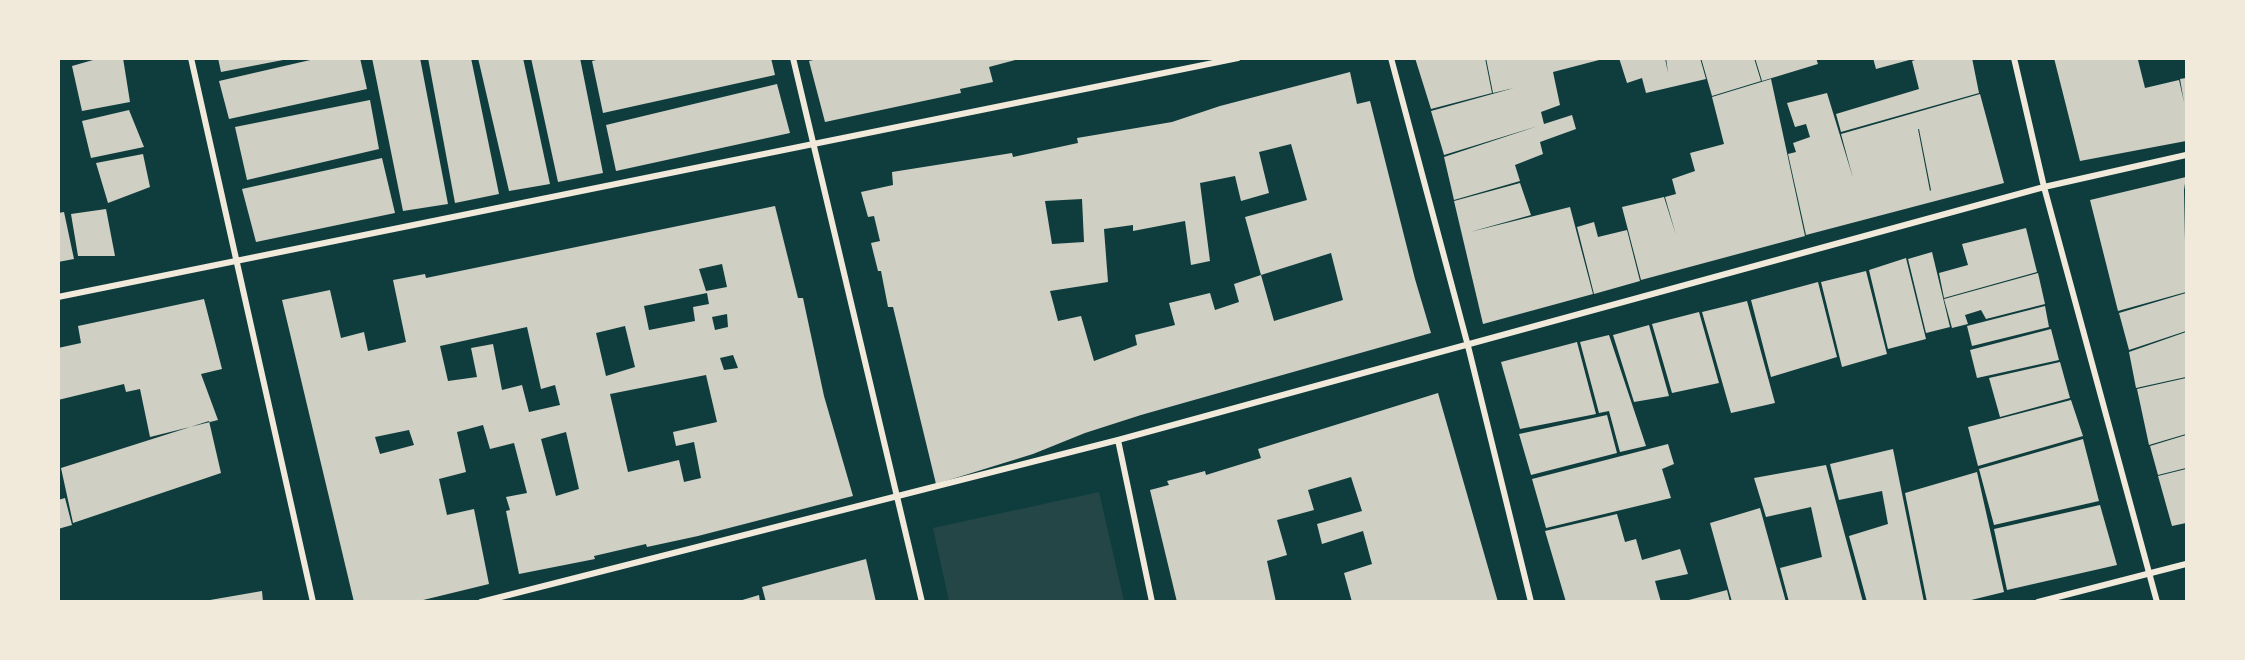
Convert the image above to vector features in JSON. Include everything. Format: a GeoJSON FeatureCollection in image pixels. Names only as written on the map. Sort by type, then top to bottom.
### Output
{"type":"FeatureCollection","features":[{"type":"Feature","properties":{"kind":"street"},"geometry":{"type":"LineString","coordinates":[[191,58],[314,602]]}},
{"type":"Feature","properties":{"kind":"street"},"geometry":{"type":"LineString","coordinates":[[793,58],[922,602]]}},
{"type":"Feature","properties":{"kind":"street"},"geometry":{"type":"LineString","coordinates":[[58,297],[1238,58]]}},
{"type":"Feature","properties":{"kind":"street"},"geometry":{"type":"LineString","coordinates":[[1391,58],[1468,346],[1531,602]]}},
{"type":"Feature","properties":{"kind":"street"},"geometry":{"type":"LineString","coordinates":[[2014,58],[2044,187],[2157,602]]}},
{"type":"Feature","properties":{"kind":"street"},"geometry":{"type":"LineString","coordinates":[[481,602],[1118,440],[2044,187],[2187,156]]}},
{"type":"Feature","properties":{"kind":"street"},"geometry":{"type":"LineString","coordinates":[[1118,440],[1152,602]]}},
{"type":"Feature","properties":{"kind":"street"},"geometry":{"type":"LineString","coordinates":[[2038,602],[2187,564]]}},
{"type":"Feature","properties":{"kind":"shaded area"},"geometry":{"type":"Polygon","coordinates":[[[1099,492],[1124,601],[949,601],[933,528],[1099,492]]]}},
{"type":"Feature","properties":{"kind":"building"},"geometry":{"type":"Polygon","coordinates":[[[100,58],[123,58],[130,102],[82,111],[72,66],[100,58]]]}},
{"type":"Feature","properties":{"kind":"building"},"geometry":{"type":"Polygon","coordinates":[[[218,58],[283,58],[283,60],[221,72],[218,58]]]}},
{"type":"Feature","properties":{"kind":"building"},"geometry":{"type":"Polygon","coordinates":[[[319,58],[360,58],[367,89],[229,119],[219,81],[319,58]]]}},
{"type":"Feature","properties":{"kind":"building"},"geometry":{"type":"Polygon","coordinates":[[[372,58],[420,58],[448,204],[403,211],[372,58]]]}},
{"type":"Feature","properties":{"kind":"building"},"geometry":{"type":"Polygon","coordinates":[[[428,58],[471,58],[499,194],[455,203],[428,58]]]}},
{"type":"Feature","properties":{"kind":"building"},"geometry":{"type":"Polygon","coordinates":[[[478,58],[523,58],[550,184],[509,191],[478,58]]]}},
{"type":"Feature","properties":{"kind":"building"},"geometry":{"type":"Polygon","coordinates":[[[531,58],[580,58],[603,173],[558,182],[531,58]]]}},
{"type":"Feature","properties":{"kind":"building"},"geometry":{"type":"Polygon","coordinates":[[[604,58],[771,58],[775,75],[603,113],[592,61],[604,58]]]}},
{"type":"Feature","properties":{"kind":"building"},"geometry":{"type":"Polygon","coordinates":[[[821,58],[1019,59],[989,67],[993,82],[960,89],[961,93],[825,122],[809,61],[821,58]]]}},
{"type":"Feature","properties":{"kind":"building"},"geometry":{"type":"Polygon","coordinates":[[[1415,58],[1485,58],[1492,93],[1431,109],[1415,58]]]}},
{"type":"Feature","properties":{"kind":"building"},"geometry":{"type":"Polygon","coordinates":[[[1486,58],[1603,59],[1553,72],[1560,105],[1541,112],[1544,124],[1572,115],[1576,129],[1540,142],[1543,154],[1515,165],[1520,181],[1454,200],[1444,157],[1538,126],[1444,155],[1431,111],[1514,88],[1493,93],[1486,58]]]}},
{"type":"Feature","properties":{"kind":"building"},"geometry":{"type":"Polygon","coordinates":[[[1619,58],[1665,58],[1668,73],[1666,58],[1700,58],[1706,79],[1646,93],[1642,78],[1627,83],[1619,58]]]}},
{"type":"Feature","properties":{"kind":"building"},"geometry":{"type":"Polygon","coordinates":[[[1701,58],[1754,58],[1761,81],[1712,96],[1701,58]]]}},
{"type":"Feature","properties":{"kind":"building"},"geometry":{"type":"Polygon","coordinates":[[[1755,58],[1816,58],[1818,64],[1762,81],[1755,58]]]}},
{"type":"Feature","properties":{"kind":"building"},"geometry":{"type":"Polygon","coordinates":[[[1873,58],[1913,58],[1913,59],[1876,69],[1873,58]]]}},
{"type":"Feature","properties":{"kind":"building"},"geometry":{"type":"Polygon","coordinates":[[[1921,58],[1972,58],[1979,93],[1841,132],[1836,114],[1919,89],[1912,61],[1921,58]]]}},
{"type":"Feature","properties":{"kind":"building"},"geometry":{"type":"Polygon","coordinates":[[[2054,58],[2142,58],[2138,60],[2145,88],[2179,80],[2184,102],[2180,79],[2186,78],[2186,141],[2080,161],[2054,58]]]}},
{"type":"Feature","properties":{"kind":"building"},"geometry":{"type":"Polygon","coordinates":[[[1350,72],[1357,104],[1370,101],[1431,333],[1141,415],[1085,433],[1033,454],[936,484],[893,307],[888,307],[881,271],[878,271],[871,243],[880,241],[874,216],[868,217],[861,192],[893,185],[892,172],[1012,153],[1013,157],[1078,143],[1077,138],[1172,122],[1220,106],[1350,72]],[[1291,144],[1259,152],[1269,193],[1241,201],[1235,176],[1200,183],[1210,261],[1191,265],[1185,221],[1133,231],[1133,225],[1104,229],[1108,282],[1050,291],[1058,321],[1081,316],[1094,361],[1137,345],[1135,335],[1175,325],[1169,303],[1210,293],[1215,310],[1239,302],[1234,284],[1261,275],[1245,217],[1307,200],[1291,144]],[[1082,199],[1045,201],[1052,244],[1084,242],[1082,199]],[[1331,253],[1261,275],[1274,321],[1343,300],[1331,253]]]}},
{"type":"Feature","properties":{"kind":"building"},"geometry":{"type":"Polygon","coordinates":[[[1771,79],[1805,236],[1641,280],[1622,207],[1664,197],[1676,235],[1665,197],[1676,194],[1672,179],[1695,171],[1690,153],[1724,144],[1712,97],[1771,79]]]}},
{"type":"Feature","properties":{"kind":"building"},"geometry":{"type":"Polygon","coordinates":[[[777,84],[790,133],[616,171],[606,125],[777,84]]]}},
{"type":"Feature","properties":{"kind":"building"},"geometry":{"type":"Polygon","coordinates":[[[1827,93],[1853,178],[1841,134],[1980,94],[2004,183],[1806,235],[1788,154],[1796,152],[1793,143],[1810,137],[1806,124],[1795,127],[1787,103],[1827,93]],[[1918,129],[1930,191],[1931,190],[1918,129]]]}},
{"type":"Feature","properties":{"kind":"building"},"geometry":{"type":"Polygon","coordinates":[[[370,100],[379,149],[247,180],[235,127],[370,100]]]}},
{"type":"Feature","properties":{"kind":"building"},"geometry":{"type":"Polygon","coordinates":[[[129,110],[144,147],[91,158],[82,121],[129,110]]]}},
{"type":"Feature","properties":{"kind":"building"},"geometry":{"type":"Polygon","coordinates":[[[143,154],[150,187],[108,203],[96,163],[143,154]]]}},
{"type":"Feature","properties":{"kind":"building"},"geometry":{"type":"Polygon","coordinates":[[[382,158],[395,213],[256,242],[242,189],[382,158]]]}},
{"type":"Feature","properties":{"kind":"building"},"geometry":{"type":"Polygon","coordinates":[[[2186,177],[2184,190],[2186,292],[2118,311],[2090,200],[2186,177]]]}},
{"type":"Feature","properties":{"kind":"building"},"geometry":{"type":"Polygon","coordinates":[[[1520,183],[1531,215],[1470,232],[1570,207],[1593,294],[1483,324],[1454,201],[1520,183]]]}},
{"type":"Feature","properties":{"kind":"building"},"geometry":{"type":"Polygon","coordinates":[[[775,206],[798,298],[803,298],[824,396],[853,496],[698,536],[647,547],[646,544],[594,556],[595,559],[519,574],[506,511],[510,510],[506,497],[527,493],[514,443],[490,449],[483,425],[457,432],[466,472],[439,479],[447,515],[474,509],[489,584],[415,602],[354,602],[282,300],[330,290],[341,338],[364,332],[368,351],[406,342],[393,280],[425,274],[426,278],[775,206]],[[722,264],[699,269],[706,291],[727,287],[722,264]],[[707,293],[644,306],[649,330],[695,321],[693,307],[709,304],[707,293]],[[727,314],[712,317],[715,330],[728,327],[727,314]],[[625,326],[596,333],[606,376],[635,367],[625,326]],[[527,327],[440,346],[448,381],[477,377],[471,348],[493,344],[502,390],[522,385],[529,412],[560,405],[555,385],[541,389],[527,327]],[[733,355],[720,358],[724,370],[738,368],[733,355]],[[706,375],[610,394],[628,472],[679,460],[684,482],[701,478],[694,442],[676,446],[673,432],[717,422],[706,375]],[[409,430],[375,437],[380,454],[414,445],[409,430]],[[566,432],[541,439],[556,496],[579,489],[566,432]]]}},
{"type":"Feature","properties":{"kind":"building"},"geometry":{"type":"Polygon","coordinates":[[[106,209],[115,256],[78,256],[71,214],[106,209]]]}},
{"type":"Feature","properties":{"kind":"building"},"geometry":{"type":"Polygon","coordinates":[[[64,212],[74,259],[58,262],[58,213],[64,212]]]}},
{"type":"Feature","properties":{"kind":"building"},"geometry":{"type":"Polygon","coordinates":[[[1594,222],[1598,237],[1627,230],[1640,281],[1594,294],[1577,227],[1594,222]]]}},
{"type":"Feature","properties":{"kind":"building"},"geometry":{"type":"Polygon","coordinates":[[[2026,228],[2037,272],[1944,298],[1939,273],[1968,265],[1962,244],[2026,228]]]}},
{"type":"Feature","properties":{"kind":"building"},"geometry":{"type":"Polygon","coordinates":[[[1932,252],[1950,327],[1926,333],[1908,259],[1932,252]]]}},
{"type":"Feature","properties":{"kind":"building"},"geometry":{"type":"Polygon","coordinates":[[[1906,258],[1926,339],[1888,349],[1869,270],[1906,258]]]}},
{"type":"Feature","properties":{"kind":"building"},"geometry":{"type":"Polygon","coordinates":[[[1866,271],[1887,354],[1842,367],[1821,282],[1866,271]]]}},
{"type":"Feature","properties":{"kind":"building"},"geometry":{"type":"Polygon","coordinates":[[[2038,273],[2045,304],[1986,319],[1981,310],[1965,315],[1968,324],[1952,328],[1944,299],[2038,273]]]}},
{"type":"Feature","properties":{"kind":"building"},"geometry":{"type":"Polygon","coordinates":[[[1818,282],[1837,357],[1771,377],[1751,300],[1818,282]]]}},
{"type":"Feature","properties":{"kind":"building"},"geometry":{"type":"Polygon","coordinates":[[[2186,293],[2186,331],[2129,350],[2119,313],[2186,293]]]}},
{"type":"Feature","properties":{"kind":"building"},"geometry":{"type":"Polygon","coordinates":[[[204,299],[222,369],[201,374],[218,420],[150,437],[140,389],[126,392],[124,384],[58,400],[58,348],[81,343],[78,326],[204,299]]]}},
{"type":"Feature","properties":{"kind":"building"},"geometry":{"type":"Polygon","coordinates":[[[1747,301],[1775,403],[1731,413],[1702,312],[1747,301]]]}},
{"type":"Feature","properties":{"kind":"building"},"geometry":{"type":"Polygon","coordinates":[[[2045,306],[2049,327],[1972,346],[1967,326],[2045,306]]]}},
{"type":"Feature","properties":{"kind":"building"},"geometry":{"type":"Polygon","coordinates":[[[1699,312],[1719,383],[1672,393],[1652,324],[1699,312]]]}},
{"type":"Feature","properties":{"kind":"building"},"geometry":{"type":"Polygon","coordinates":[[[1649,325],[1669,396],[1634,402],[1613,335],[1649,325]]]}},
{"type":"Feature","properties":{"kind":"building"},"geometry":{"type":"Polygon","coordinates":[[[2051,329],[2059,360],[1977,378],[1970,350],[2051,329]]]}},
{"type":"Feature","properties":{"kind":"building"},"geometry":{"type":"Polygon","coordinates":[[[2186,332],[2186,377],[2136,388],[2129,352],[2186,332]]]}},
{"type":"Feature","properties":{"kind":"building"},"geometry":{"type":"Polygon","coordinates":[[[1609,335],[1646,446],[1620,452],[1609,411],[1599,413],[1580,342],[1609,335]]]}},
{"type":"Feature","properties":{"kind":"building"},"geometry":{"type":"Polygon","coordinates":[[[1577,342],[1596,414],[1520,429],[1501,362],[1577,342]]]}},
{"type":"Feature","properties":{"kind":"building"},"geometry":{"type":"Polygon","coordinates":[[[2060,362],[2070,398],[2000,417],[1989,378],[2060,362]]]}},
{"type":"Feature","properties":{"kind":"building"},"geometry":{"type":"Polygon","coordinates":[[[2186,378],[2186,434],[2149,445],[2137,389],[2186,378]]]}},
{"type":"Feature","properties":{"kind":"building"},"geometry":{"type":"Polygon","coordinates":[[[1438,393],[1498,602],[1352,602],[1344,573],[1372,564],[1363,531],[1322,544],[1317,524],[1362,511],[1351,477],[1308,490],[1314,510],[1277,520],[1287,555],[1267,561],[1276,602],[1177,602],[1150,490],[1169,485],[1167,481],[1205,471],[1206,475],[1261,458],[1258,449],[1438,393]]]}},
{"type":"Feature","properties":{"kind":"building"},"geometry":{"type":"Polygon","coordinates":[[[2071,400],[2083,436],[1978,466],[1968,427],[2071,400]]]}},
{"type":"Feature","properties":{"kind":"building"},"geometry":{"type":"Polygon","coordinates":[[[1607,415],[1617,453],[1531,475],[1519,434],[1607,415]]]}},
{"type":"Feature","properties":{"kind":"building"},"geometry":{"type":"Polygon","coordinates":[[[209,421],[221,473],[73,523],[61,468],[209,421]]]}},
{"type":"Feature","properties":{"kind":"building"},"geometry":{"type":"Polygon","coordinates":[[[2186,435],[2186,468],[2158,475],[2150,446],[2186,435]]]}},
{"type":"Feature","properties":{"kind":"building"},"geometry":{"type":"Polygon","coordinates":[[[2083,439],[2099,501],[1994,525],[1979,469],[2083,439]]]}},
{"type":"Feature","properties":{"kind":"building"},"geometry":{"type":"Polygon","coordinates":[[[1668,444],[1674,464],[1662,469],[1671,498],[1546,528],[1532,479],[1668,444]]]}},
{"type":"Feature","properties":{"kind":"building"},"geometry":{"type":"Polygon","coordinates":[[[1893,449],[1924,602],[1867,602],[1849,536],[1888,524],[1882,491],[1839,500],[1830,464],[1893,449]]]}},
{"type":"Feature","properties":{"kind":"building"},"geometry":{"type":"Polygon","coordinates":[[[1826,465],[1863,602],[1789,602],[1780,568],[1822,557],[1811,507],[1766,517],[1754,478],[1826,465]]]}},
{"type":"Feature","properties":{"kind":"building"},"geometry":{"type":"Polygon","coordinates":[[[2186,469],[2186,523],[2172,526],[2158,476],[2186,469]]]}},
{"type":"Feature","properties":{"kind":"building"},"geometry":{"type":"Polygon","coordinates":[[[1977,472],[2004,592],[1963,602],[1927,602],[1905,493],[1977,472]]]}},
{"type":"Feature","properties":{"kind":"building"},"geometry":{"type":"Polygon","coordinates":[[[65,498],[72,525],[58,529],[58,500],[65,498]]]}},
{"type":"Feature","properties":{"kind":"building"},"geometry":{"type":"Polygon","coordinates":[[[2100,505],[2117,565],[2007,590],[1994,529],[2100,505]]]}},
{"type":"Feature","properties":{"kind":"building"},"geometry":{"type":"Polygon","coordinates":[[[1760,508],[1786,602],[1732,602],[1710,523],[1760,508]]]}},
{"type":"Feature","properties":{"kind":"building"},"geometry":{"type":"Polygon","coordinates":[[[1617,514],[1625,542],[1636,539],[1642,560],[1680,549],[1688,574],[1655,581],[1661,602],[1566,602],[1545,531],[1617,514]]]}},
{"type":"Feature","properties":{"kind":"building"},"geometry":{"type":"Polygon","coordinates":[[[866,559],[876,602],[766,602],[762,587],[866,559]]]}},
{"type":"Feature","properties":{"kind":"building"},"geometry":{"type":"Polygon","coordinates":[[[1727,590],[1730,602],[1685,602],[1685,601],[1727,590]]]}},
{"type":"Feature","properties":{"kind":"building"},"geometry":{"type":"Polygon","coordinates":[[[262,591],[263,602],[210,602],[210,600],[262,591]]]}},
{"type":"Feature","properties":{"kind":"building"},"geometry":{"type":"Polygon","coordinates":[[[759,595],[760,602],[739,602],[739,601],[759,595]]]}}]}
